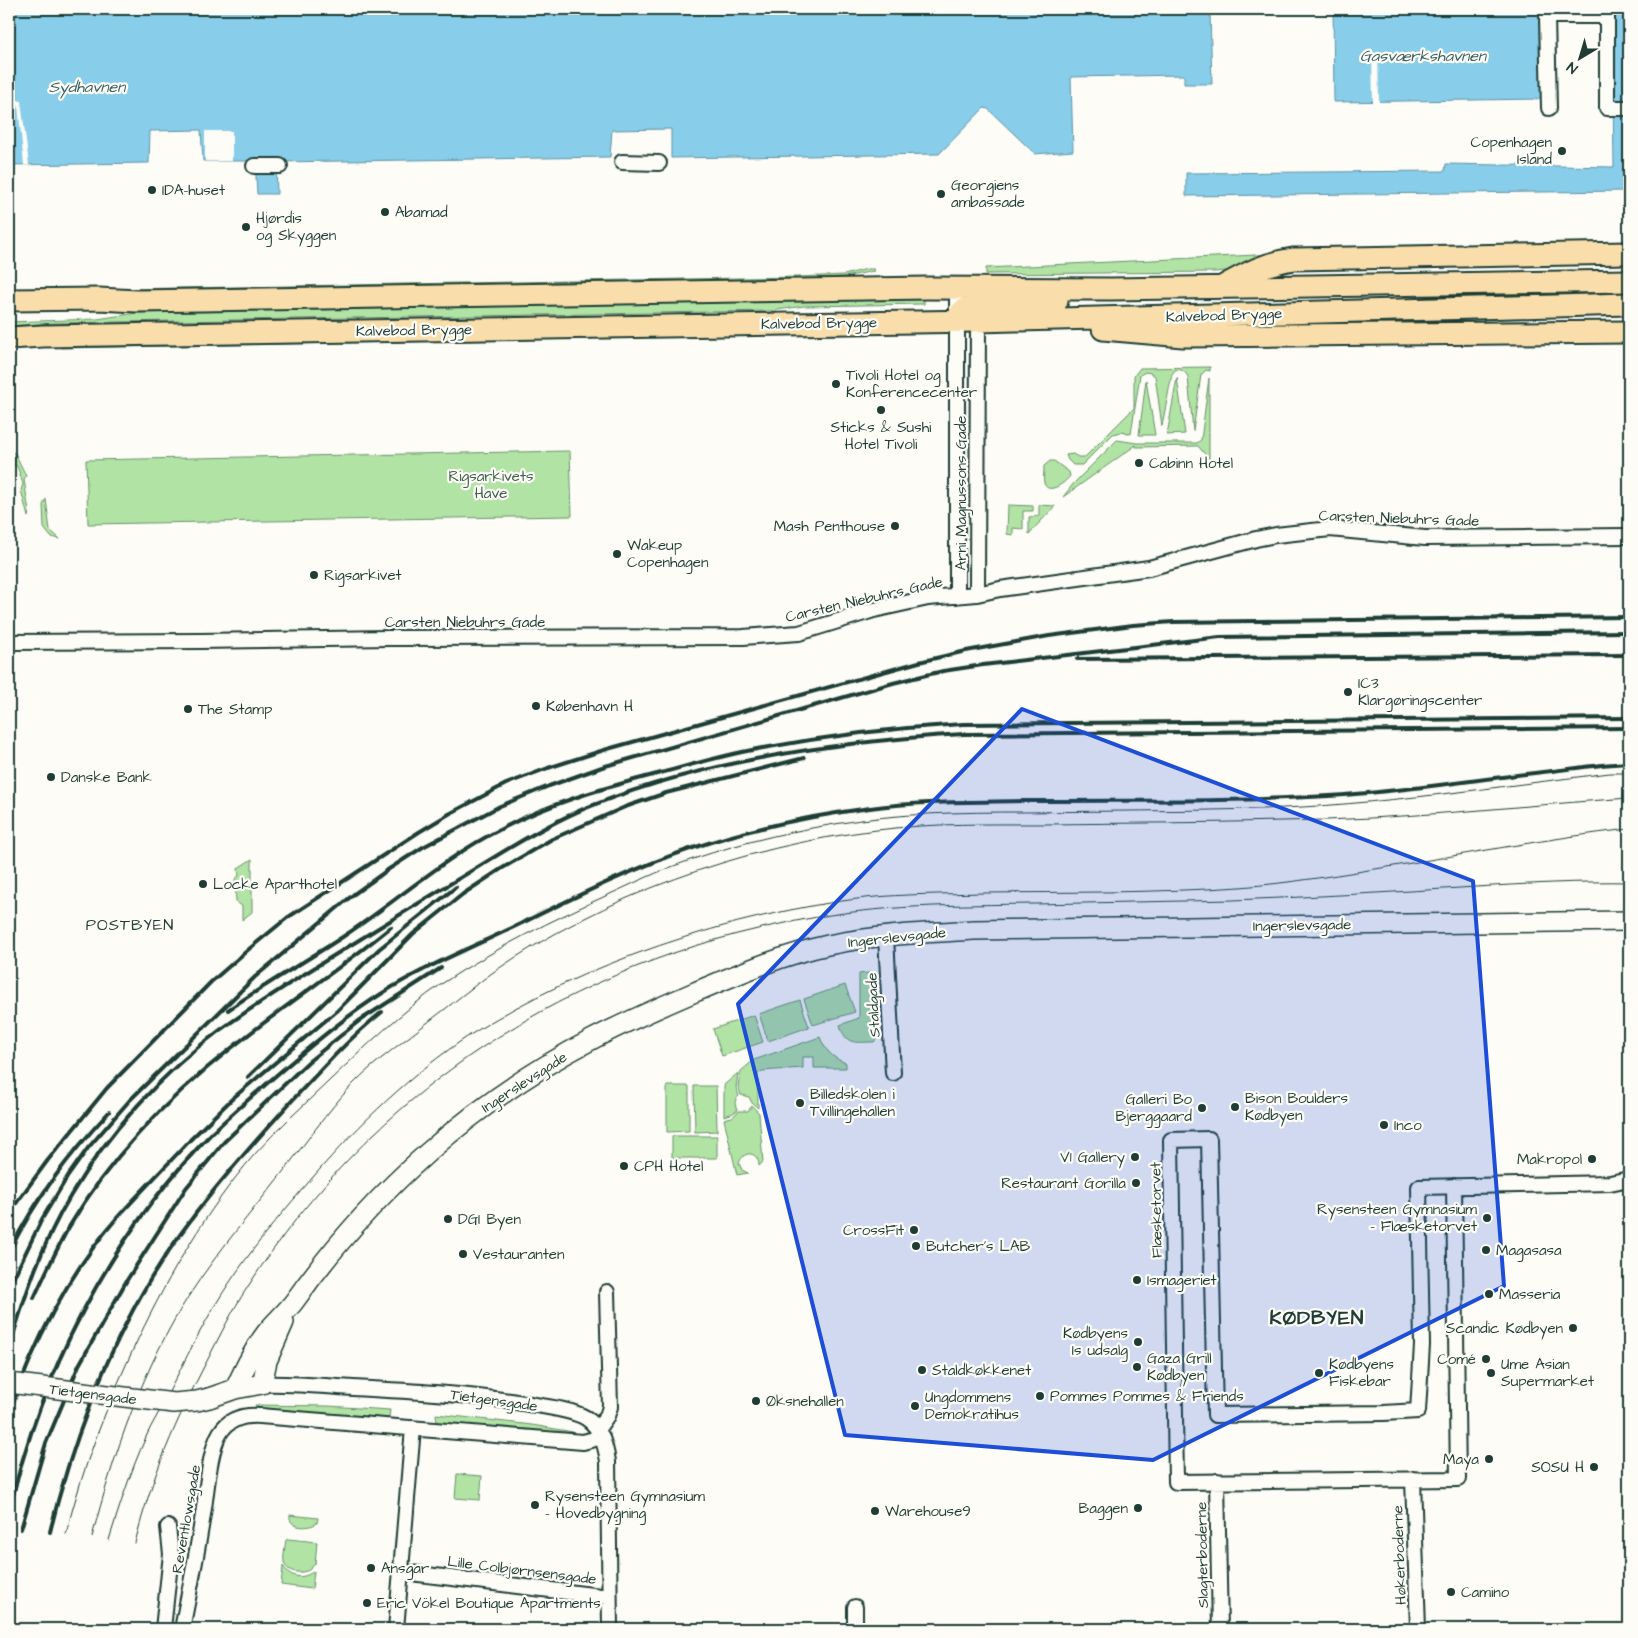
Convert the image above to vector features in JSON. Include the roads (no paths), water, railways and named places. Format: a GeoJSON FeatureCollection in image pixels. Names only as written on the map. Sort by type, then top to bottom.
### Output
{"type":"FeatureCollection","features":[{"type":"Feature","properties":{"kind":"main road"},"geometry":{"type":"LineString","coordinates":[[1219,288],[1269,263],[1294,259],[1629,253]]}},
{"type":"Feature","properties":{"kind":"main road","name":"Kalvebod Brygge"},"geometry":{"type":"LineString","coordinates":[[9,300],[99,299],[137,301],[957,288],[1219,288],[1629,281]]}},
{"type":"Feature","properties":{"kind":"main road"},"geometry":{"type":"LineString","coordinates":[[970,316],[1110,289]]}},
{"type":"Feature","properties":{"kind":"main road","name":"Kalvebod Brygge"},"geometry":{"type":"LineString","coordinates":[[9,338],[63,335],[970,316],[1033,319],[1629,304]]}},
{"type":"Feature","properties":{"kind":"main road"},"geometry":{"type":"LineString","coordinates":[[1033,319],[1120,331],[1182,336],[1629,332]]}},
{"type":"Feature","properties":{"kind":"street"},"geometry":{"type":"LineString","coordinates":[[1549,108],[1547,16],[1607,16],[1607,108],[1629,108]]}},
{"type":"Feature","properties":{"kind":"street"},"geometry":{"type":"LineString","coordinates":[[622,162],[659,163]]}},
{"type":"Feature","properties":{"kind":"street"},"geometry":{"type":"LineString","coordinates":[[254,166],[280,166]]}},
{"type":"Feature","properties":{"kind":"street"},"geometry":{"type":"LineString","coordinates":[[957,288],[967,295],[970,316]]}},
{"type":"Feature","properties":{"kind":"street","name":"Arni Magnussons Gade"},"geometry":{"type":"LineString","coordinates":[[957,288],[970,316],[977,594]]}},
{"type":"Feature","properties":{"kind":"street","name":"Arni Magnussons Gade"},"geometry":{"type":"LineString","coordinates":[[956,596],[970,316]]}},
{"type":"Feature","properties":{"kind":"street","name":"Carsten Niebuhrs Gade"},"geometry":{"type":"LineString","coordinates":[[9,642],[743,637],[799,633],[874,610],[928,598],[977,594],[1000,589],[1149,568],[1276,535],[1330,529],[1425,538],[1629,536]]}},
{"type":"Feature","properties":{"kind":"street","name":"Ingerslevsgade"},"geometry":{"type":"LineString","coordinates":[[235,1389],[248,1360],[257,1346],[272,1326],[290,1308],[340,1241],[403,1174],[458,1127],[540,1069],[590,1040],[622,1024],[756,968],[811,949],[857,939],[886,936],[1014,929],[1629,921]]}},
{"type":"Feature","properties":{"kind":"street","name":"Staldgade"},"geometry":{"type":"LineString","coordinates":[[886,936],[893,1073]]}},
{"type":"Feature","properties":{"kind":"street","name":"Flæsketorvet"},"geometry":{"type":"LineString","coordinates":[[1209,1139],[1215,1415],[1384,1413],[1418,1410],[1422,1345],[1419,1187],[1454,1186],[1458,1479],[1413,1479],[1176,1482],[1171,1140],[1209,1139]]}},
{"type":"Feature","properties":{"kind":"street"},"geometry":{"type":"LineString","coordinates":[[1454,1186],[1610,1183],[1629,1179]]}},
{"type":"Feature","properties":{"kind":"street"},"geometry":{"type":"LineString","coordinates":[[607,1292],[610,1407],[599,1433],[606,1449],[608,1461],[610,1629]]}},
{"type":"Feature","properties":{"kind":"street","name":"Ingerslevsgade"},"geometry":{"type":"LineString","coordinates":[[262,1384],[267,1361],[290,1308]]}},
{"type":"Feature","properties":{"kind":"street","name":"Tietgensgade"},"geometry":{"type":"LineString","coordinates":[[9,1383],[174,1403],[197,1402],[235,1389],[262,1384],[409,1391],[500,1400],[572,1413],[586,1418],[599,1433],[587,1441],[260,1416],[243,1416],[232,1420]]}},
{"type":"Feature","properties":{"kind":"street","name":"Reventlowsgade"},"geometry":{"type":"LineString","coordinates":[[182,1629],[197,1557],[216,1442],[219,1434],[232,1420]]}},
{"type":"Feature","properties":{"kind":"street"},"geometry":{"type":"LineString","coordinates":[[396,1629],[413,1428]]}},
{"type":"Feature","properties":{"kind":"street","name":"Høkerboderne"},"geometry":{"type":"LineString","coordinates":[[1413,1479],[1418,1629]]}},
{"type":"Feature","properties":{"kind":"street","name":"Slagterboderne"},"geometry":{"type":"LineString","coordinates":[[1217,1481],[1220,1629]]}},
{"type":"Feature","properties":{"kind":"street"},"geometry":{"type":"LineString","coordinates":[[163,1629],[171,1542],[168,1528]]}},
{"type":"Feature","properties":{"kind":"street","name":"Lille Colbjørnsensgade"},"geometry":{"type":"LineString","coordinates":[[402,1572],[609,1597]]}},
{"type":"Feature","properties":{"kind":"street"},"geometry":{"type":"LineString","coordinates":[[168,1580],[188,1598]]}},
{"type":"Feature","properties":{"kind":"street"},"geometry":{"type":"LineString","coordinates":[[855,1607],[855,1629]]}},
{"type":"Feature","properties":{"kind":"water","name":"Sydhavnen"},"geometry":{"type":"Polygon","coordinates":[[[9,9],[1333,9],[1210,13],[1212,84],[1184,84],[1184,75],[1071,77],[1073,151],[1035,154],[988,109],[984,108],[939,154],[671,158],[671,129],[612,130],[610,157],[276,162],[277,194],[257,194],[255,161],[203,161],[201,130],[150,131],[149,163],[9,165],[9,9]]]}},
{"type":"Feature","properties":{"kind":"water","name":"Gasværkshavnen"},"geometry":{"type":"Polygon","coordinates":[[[1333,9],[1540,9],[1542,99],[1334,102],[1333,9]]]}},
{"type":"Feature","properties":{"kind":"water"},"geometry":{"type":"Polygon","coordinates":[[[1606,9],[1629,9],[1629,191],[1186,196],[1186,173],[1445,171],[1446,164],[1614,167],[1612,15],[1607,14],[1606,9]]]}},
{"type":"Feature","properties":{"kind":"tram line"},"geometry":{"type":"LineString","coordinates":[[66,1534],[80,1484],[97,1435],[116,1386],[138,1339],[190,1243],[237,1176],[263,1145],[290,1118],[370,1043],[413,1006],[443,983],[483,958],[567,914],[655,873],[711,853],[772,836],[859,820],[953,813],[1305,807],[1436,795],[1610,773],[1629,773]]}},
{"type":"Feature","properties":{"kind":"tram line"},"geometry":{"type":"LineString","coordinates":[[92,1537],[120,1442],[144,1381],[173,1322],[212,1263],[324,1118],[352,1085],[371,1067],[469,990],[535,945],[580,920],[627,898],[725,862],[776,848],[877,830],[961,824],[1193,823],[1325,820],[1629,798]]}},
{"type":"Feature","properties":{"kind":"tram line"},"geometry":{"type":"LineString","coordinates":[[109,1540],[126,1488],[150,1428],[205,1322],[243,1263],[273,1225],[349,1137],[387,1100],[427,1066],[470,1035],[513,1009],[559,986],[609,964],[712,929],[815,905],[865,898],[909,895],[1144,891],[1259,885],[1298,881],[1540,841],[1629,829]]}},
{"type":"Feature","properties":{"kind":"tram line"},"geometry":{"type":"LineString","coordinates":[[135,1543],[157,1472],[175,1426],[197,1381],[226,1323],[247,1288],[298,1217],[355,1153],[417,1096],[485,1046],[558,1003],[635,967],[716,940],[801,920],[859,911],[976,905],[1233,900],[1533,884],[1629,882]]}},
{"type":"Feature","properties":{"kind":"railway"},"geometry":{"type":"LineString","coordinates":[[9,1213],[48,1160],[107,1088],[211,982],[249,949],[287,918],[419,832],[506,784],[548,768],[604,750],[919,662],[966,651],[1049,636],[1133,625],[1173,622],[1629,617]]}},
{"type":"Feature","properties":{"kind":"railway"},"geometry":{"type":"LineString","coordinates":[[9,1287],[42,1219],[68,1176],[88,1148],[129,1101],[255,977],[354,894],[389,869],[423,847],[500,806],[549,786],[602,767],[893,683],[943,671],[983,665],[1220,637],[1629,632]]}},
{"type":"Feature","properties":{"kind":"railway"},"geometry":{"type":"LineString","coordinates":[[1077,659],[1629,655]]}},
{"type":"Feature","properties":{"kind":"railway"},"geometry":{"type":"LineString","coordinates":[[228,1010],[347,934],[441,865],[501,829],[538,811],[597,791],[747,751],[855,734],[963,724],[1629,718]]}},
{"type":"Feature","properties":{"kind":"railway"},"geometry":{"type":"LineString","coordinates":[[9,1349],[35,1270],[51,1232],[71,1195],[101,1149],[119,1127],[178,1065],[220,1030],[330,958],[521,841],[585,808],[684,775],[730,764],[824,748],[918,737],[964,734],[1629,728]]}},
{"type":"Feature","properties":{"kind":"railway"},"geometry":{"type":"LineString","coordinates":[[190,1140],[233,1098],[337,1011],[413,934],[463,894],[501,869],[552,839],[625,807],[666,793],[804,758]]}},
{"type":"Feature","properties":{"kind":"railway"},"geometry":{"type":"LineString","coordinates":[[9,1512],[23,1460],[40,1409],[60,1359],[83,1311],[110,1264],[139,1220],[172,1177],[208,1137],[305,1051],[342,1021],[381,994],[432,966],[604,884],[646,865],[734,835],[802,819],[870,808],[948,802],[1215,800],[1329,796],[1385,792],[1590,766],[1629,763]]}},
{"type":"Feature","properties":{"kind":"railway"},"geometry":{"type":"LineString","coordinates":[[248,1077],[379,949],[456,887]]}},
{"type":"Feature","properties":{"kind":"railway"},"geometry":{"type":"LineString","coordinates":[[34,1298],[64,1236],[85,1201],[122,1152],[164,1107],[210,1065],[391,927]]}},
{"type":"Feature","properties":{"kind":"railway"},"geometry":{"type":"LineString","coordinates":[[21,1529],[46,1443],[79,1365],[127,1280],[186,1188],[224,1142],[308,1062],[359,1021],[441,968]]}},
{"type":"Feature","properties":{"kind":"railway"},"geometry":{"type":"LineString","coordinates":[[50,1532],[68,1468],[91,1403],[118,1339],[150,1280],[197,1211],[232,1168],[333,1057],[382,1012]]}},
{"type":"Feature","properties":{"kind":"railway"},"geometry":{"type":"LineString","coordinates":[[9,1252],[19,1232],[54,1178],[109,1112]]}},
{"type":"Feature","properties":{"kind":"railway"},"geometry":{"type":"LineString","coordinates":[[9,1414],[41,1336],[67,1287],[82,1264],[116,1219],[194,1136]]}},
{"type":"Feature","properties":{"kind":"place","name":"Copenhagen Island"},"geometry":{"type":"Point","coordinates":[1562,151]}},
{"type":"Feature","properties":{"kind":"place","name":"IDA-huset"},"geometry":{"type":"Point","coordinates":[152,190]}},
{"type":"Feature","properties":{"kind":"place","name":"Georgiens ambassade"},"geometry":{"type":"Point","coordinates":[941,194]}},
{"type":"Feature","properties":{"kind":"place","name":"Abamad"},"geometry":{"type":"Point","coordinates":[385,212]}},
{"type":"Feature","properties":{"kind":"place","name":"Hjørdis og Skyggen"},"geometry":{"type":"Point","coordinates":[246,227]}},
{"type":"Feature","properties":{"kind":"place","name":"Tivoli Hotel og Konferencecenter"},"geometry":{"type":"Point","coordinates":[836,384]}},
{"type":"Feature","properties":{"kind":"place","name":"Sticks & Sushi Hotel Tivoli"},"geometry":{"type":"Point","coordinates":[881,410]}},
{"type":"Feature","properties":{"kind":"place","name":"Cabinn Hotel"},"geometry":{"type":"Point","coordinates":[1139,463]}},
{"type":"Feature","properties":{"kind":"place","name":"Mash Penthouse"},"geometry":{"type":"Point","coordinates":[895,526]}},
{"type":"Feature","properties":{"kind":"place","name":"Wakeup Copenhagen"},"geometry":{"type":"Point","coordinates":[617,554]}},
{"type":"Feature","properties":{"kind":"place","name":"Rigsarkivet"},"geometry":{"type":"Point","coordinates":[314,575]}},
{"type":"Feature","properties":{"kind":"place","name":"IC3 Klargøringscenter"},"geometry":{"type":"Point","coordinates":[1348,692]}},
{"type":"Feature","properties":{"kind":"place","name":"København H"},"geometry":{"type":"Point","coordinates":[536,706]}},
{"type":"Feature","properties":{"kind":"place","name":"The Stamp"},"geometry":{"type":"Point","coordinates":[188,709]}},
{"type":"Feature","properties":{"kind":"place","name":"Danske Bank"},"geometry":{"type":"Point","coordinates":[51,777]}},
{"type":"Feature","properties":{"kind":"place","name":"Locke Aparthotel"},"geometry":{"type":"Point","coordinates":[203,884]}},
{"type":"Feature","properties":{"kind":"place","name":"Billedskolen i Tvillingehallen"},"geometry":{"type":"Point","coordinates":[800,1103]}},
{"type":"Feature","properties":{"kind":"place","name":"Bison Boulders Kødbyen"},"geometry":{"type":"Point","coordinates":[1235,1107]}},
{"type":"Feature","properties":{"kind":"place","name":"Galleri Bo Bjerggaard"},"geometry":{"type":"Point","coordinates":[1202,1108]}},
{"type":"Feature","properties":{"kind":"place","name":"Inco"},"geometry":{"type":"Point","coordinates":[1384,1125]}},
{"type":"Feature","properties":{"kind":"place","name":"V1 Gallery"},"geometry":{"type":"Point","coordinates":[1135,1157]}},
{"type":"Feature","properties":{"kind":"place","name":"Makropol"},"geometry":{"type":"Point","coordinates":[1592,1159]}},
{"type":"Feature","properties":{"kind":"place","name":"CPH Hotel"},"geometry":{"type":"Point","coordinates":[624,1166]}},
{"type":"Feature","properties":{"kind":"place","name":"Restaurant Gorilla"},"geometry":{"type":"Point","coordinates":[1136,1183]}},
{"type":"Feature","properties":{"kind":"place","name":"Rysensteen Gymnasium - Flæsketorvet"},"geometry":{"type":"Point","coordinates":[1487,1218]}},
{"type":"Feature","properties":{"kind":"place","name":"DGI Byen"},"geometry":{"type":"Point","coordinates":[448,1219]}},
{"type":"Feature","properties":{"kind":"place","name":"CrossFit"},"geometry":{"type":"Point","coordinates":[914,1230]}},
{"type":"Feature","properties":{"kind":"place","name":"Butcher's LAB"},"geometry":{"type":"Point","coordinates":[916,1246]}},
{"type":"Feature","properties":{"kind":"place","name":"Magasasa"},"geometry":{"type":"Point","coordinates":[1486,1250]}},
{"type":"Feature","properties":{"kind":"place","name":"Vestauranten"},"geometry":{"type":"Point","coordinates":[463,1254]}},
{"type":"Feature","properties":{"kind":"place","name":"Ismageriet"},"geometry":{"type":"Point","coordinates":[1137,1280]}},
{"type":"Feature","properties":{"kind":"place","name":"Masseria"},"geometry":{"type":"Point","coordinates":[1489,1294]}},
{"type":"Feature","properties":{"kind":"place","name":"Scandic Kødbyen"},"geometry":{"type":"Point","coordinates":[1573,1328]}},
{"type":"Feature","properties":{"kind":"place","name":"Kødbyens Is udsalg"},"geometry":{"type":"Point","coordinates":[1138,1342]}},
{"type":"Feature","properties":{"kind":"place","name":"Comé"},"geometry":{"type":"Point","coordinates":[1486,1359]}},
{"type":"Feature","properties":{"kind":"place","name":"Gaza Grill Kødbyen"},"geometry":{"type":"Point","coordinates":[1137,1367]}},
{"type":"Feature","properties":{"kind":"place","name":"Staldkøkkenet"},"geometry":{"type":"Point","coordinates":[922,1370]}},
{"type":"Feature","properties":{"kind":"place","name":"Kødbyens Fiskebar"},"geometry":{"type":"Point","coordinates":[1319,1373]}},
{"type":"Feature","properties":{"kind":"place","name":"Ume Asian Supermarket"},"geometry":{"type":"Point","coordinates":[1491,1373]}},
{"type":"Feature","properties":{"kind":"place","name":"Pommes Pommes & Friends"},"geometry":{"type":"Point","coordinates":[1040,1396]}},
{"type":"Feature","properties":{"kind":"place","name":"Øksnehallen"},"geometry":{"type":"Point","coordinates":[756,1401]}},
{"type":"Feature","properties":{"kind":"place","name":"Ungdommens Demokratihus"},"geometry":{"type":"Point","coordinates":[915,1406]}},
{"type":"Feature","properties":{"kind":"place","name":"Maya"},"geometry":{"type":"Point","coordinates":[1489,1459]}},
{"type":"Feature","properties":{"kind":"place","name":"SOSU H"},"geometry":{"type":"Point","coordinates":[1594,1467]}},
{"type":"Feature","properties":{"kind":"place","name":"Rysensteen Gymnasium - Hovedbygning"},"geometry":{"type":"Point","coordinates":[535,1505]}},
{"type":"Feature","properties":{"kind":"place","name":"Baggen"},"geometry":{"type":"Point","coordinates":[1138,1508]}},
{"type":"Feature","properties":{"kind":"place","name":"Warehouse9"},"geometry":{"type":"Point","coordinates":[875,1511]}},
{"type":"Feature","properties":{"kind":"place","name":"Ansgar"},"geometry":{"type":"Point","coordinates":[371,1568]}},
{"type":"Feature","properties":{"kind":"place","name":"Camino"},"geometry":{"type":"Point","coordinates":[1451,1592]}},
{"type":"Feature","properties":{"kind":"place","name":"Eric Vökel Boutique Apartments"},"geometry":{"type":"Point","coordinates":[367,1603]}},
{"type":"Feature","properties":{"kind":"district","name":"POSTBYEN"},"geometry":{"type":"Point","coordinates":[130,924]}},
{"type":"Feature","properties":{"kind":"district","name":"KØDBYEN"},"geometry":{"type":"Point","coordinates":[1317,1317]}},
{"type":"Feature","properties":{"kind":"park label","name":"Rigsarkivets Have"},"geometry":{"type":"Point","coordinates":[491,484]}}]}
